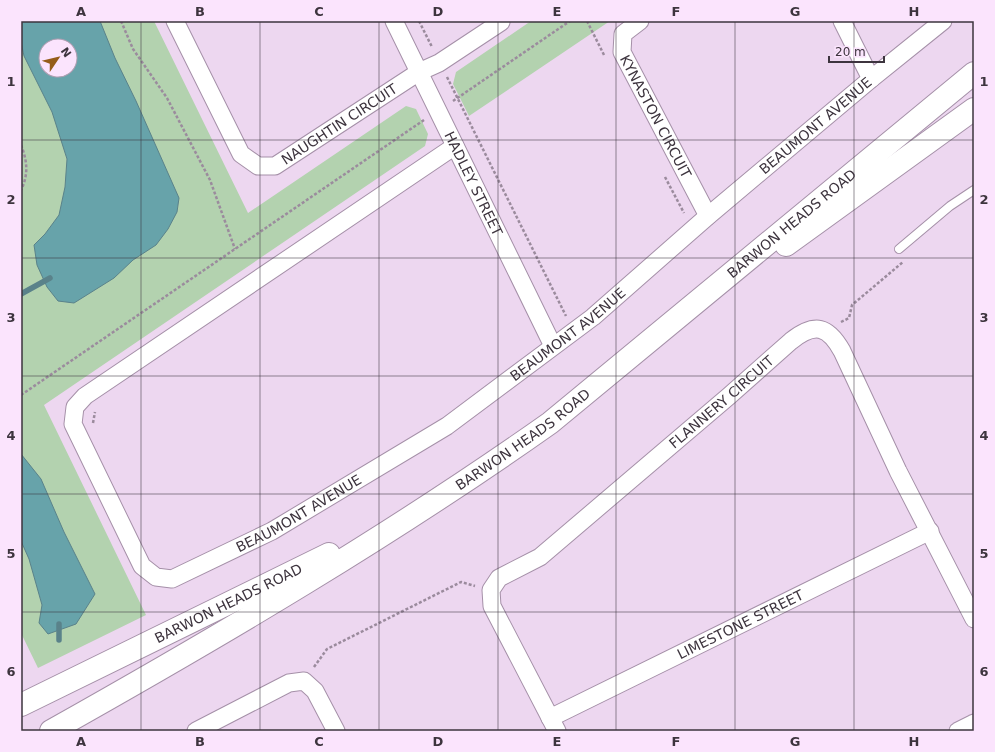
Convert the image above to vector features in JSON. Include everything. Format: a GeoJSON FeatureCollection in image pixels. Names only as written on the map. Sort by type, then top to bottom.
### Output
{"type":"FeatureCollection","features":[{"type":"Feature","properties":{"kind":"main road","name":"BARWON HEADS ROAD"},"geometry":{"type":"LineString","coordinates":[[51,731],[242,622],[371,544],[489,467],[550,423],[974,73]]}},
{"type":"Feature","properties":{"kind":"main road","name":"BARWON HEADS ROAD"},"geometry":{"type":"LineString","coordinates":[[609,374],[974,109]]}},
{"type":"Feature","properties":{"kind":"main road","name":"BARWON HEADS ROAD"},"geometry":{"type":"LineString","coordinates":[[21,705],[435,502]]}},
{"type":"Feature","properties":{"kind":"street","name":"NAUGHTIN CIRCUIT"},"geometry":{"type":"LineString","coordinates":[[175,21],[241,154],[258,166],[275,166],[419,72],[439,63],[501,22]]}},
{"type":"Feature","properties":{"kind":"street","name":"HADLEY STREET"},"geometry":{"type":"LineString","coordinates":[[394,21],[553,346]]}},
{"type":"Feature","properties":{"kind":"street","name":"KYNASTON CIRCUIT"},"geometry":{"type":"LineString","coordinates":[[640,21],[623,34],[622,52],[708,216]]}},
{"type":"Feature","properties":{"kind":"street"},"geometry":{"type":"LineString","coordinates":[[842,21],[871,79]]}},
{"type":"Feature","properties":{"kind":"street","name":"BEAUMONT AVENUE"},"geometry":{"type":"LineString","coordinates":[[455,146],[85,396],[75,407],[73,424],[142,566],[156,577],[172,579],[272,531],[447,426],[593,317],[708,216],[871,79],[943,21]]}},
{"type":"Feature","properties":{"kind":"street"},"geometry":{"type":"LineString","coordinates":[[823,330],[833,337],[842,351],[898,471],[974,619]]}},
{"type":"Feature","properties":{"kind":"street","name":"FLANNERY CIRCUIT"},"geometry":{"type":"LineString","coordinates":[[491,590],[499,578],[540,557],[723,402],[797,336],[808,331],[823,330]]}},
{"type":"Feature","properties":{"kind":"street","name":"LIMESTONE STREET"},"geometry":{"type":"LineString","coordinates":[[553,724],[930,531]]}},
{"type":"Feature","properties":{"kind":"street"},"geometry":{"type":"LineString","coordinates":[[491,590],[492,606],[553,724]]}},
{"type":"Feature","properties":{"kind":"street"},"geometry":{"type":"LineString","coordinates":[[196,731],[289,683],[304,681],[315,691],[336,731]]}},
{"type":"Feature","properties":{"kind":"street"},"geometry":{"type":"LineString","coordinates":[[958,731],[974,723]]}},
{"type":"Feature","properties":{"kind":"lane"},"geometry":{"type":"LineString","coordinates":[[899,249],[950,206],[974,190]]}},
{"type":"Feature","properties":{"kind":"path"},"geometry":{"type":"LineString","coordinates":[[121,21],[133,50],[167,98],[210,180],[235,249]]}},
{"type":"Feature","properties":{"kind":"path"},"geometry":{"type":"LineString","coordinates":[[419,21],[566,316]]}},
{"type":"Feature","properties":{"kind":"path"},"geometry":{"type":"LineString","coordinates":[[22,394],[570,21]]}},
{"type":"Feature","properties":{"kind":"path"},"geometry":{"type":"LineString","coordinates":[[21,144],[27,161],[25,179],[21,190]]}},
{"type":"Feature","properties":{"kind":"path"},"geometry":{"type":"LineString","coordinates":[[823,330],[849,318],[852,305],[907,259]]}},
{"type":"Feature","properties":{"kind":"path"},"geometry":{"type":"LineString","coordinates":[[92,424],[97,407]]}},
{"type":"Feature","properties":{"kind":"path"},"geometry":{"type":"LineString","coordinates":[[304,681],[327,649],[461,582],[491,590]]}},
{"type":"Feature","properties":{"kind":"shaded area"},"geometry":{"type":"Polygon","coordinates":[[[21,21],[154,21],[248,213],[406,106],[416,109],[428,134],[425,146],[44,405],[146,615],[38,668],[21,633],[21,21]]]}},
{"type":"Feature","properties":{"kind":"shaded area"},"geometry":{"type":"Polygon","coordinates":[[[21,21],[100,21],[115,58],[136,101],[179,198],[177,212],[168,229],[156,245],[133,260],[114,278],[74,303],[58,301],[47,287],[37,265],[34,245],[45,234],[59,215],[65,187],[67,159],[52,112],[24,56],[21,42],[21,21]]]}},
{"type":"Feature","properties":{"kind":"shaded area"},"geometry":{"type":"Polygon","coordinates":[[[531,21],[610,21],[469,116],[453,84],[456,72],[531,21]]]}},
{"type":"Feature","properties":{"kind":"shaded area"},"geometry":{"type":"Polygon","coordinates":[[[21,454],[41,479],[64,532],[95,594],[76,624],[48,634],[39,623],[42,605],[29,559],[21,541],[21,454]]]}},
{"type":"Feature","properties":{"kind":"waterway"},"geometry":{"type":"LineString","coordinates":[[21,294],[50,278]]}},
{"type":"Feature","properties":{"kind":"waterway"},"geometry":{"type":"LineString","coordinates":[[59,624],[59,640]]}}]}
